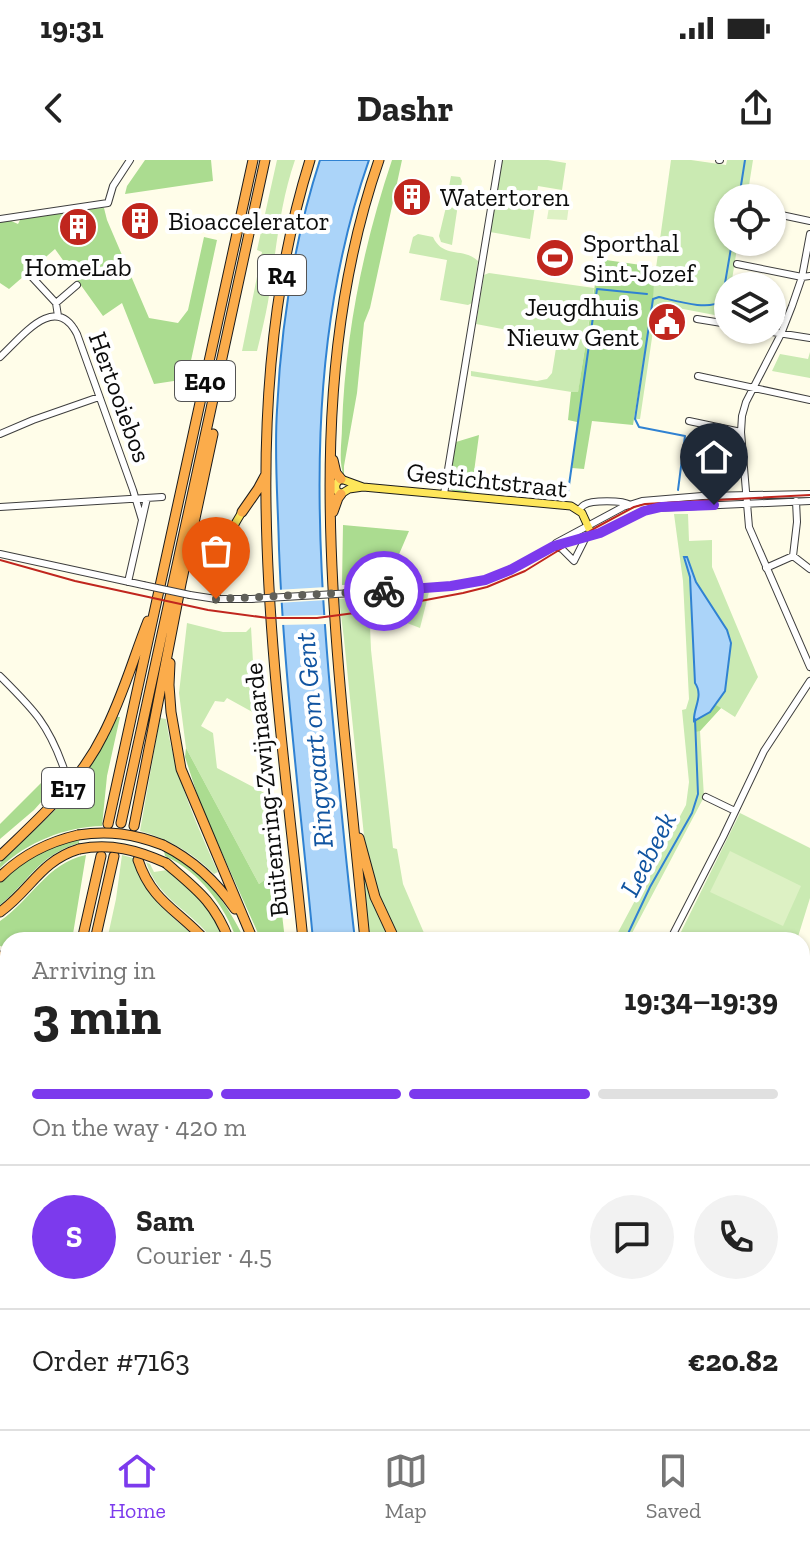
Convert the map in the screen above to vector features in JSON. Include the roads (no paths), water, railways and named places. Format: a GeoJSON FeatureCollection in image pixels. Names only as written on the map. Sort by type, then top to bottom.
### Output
{"type":"FeatureCollection","features":[{"type":"Feature","properties":{"kind":"highway","name":"E40"},"geometry":{"type":"LineString","coordinates":[[108,824],[253,160]]}},
{"type":"Feature","properties":{"kind":"highway","name":"E40"},"geometry":{"type":"LineString","coordinates":[[121,823],[265,160]]}},
{"type":"Feature","properties":{"kind":"highway","name":"Buitenring-Zwijnaarde"},"geometry":{"type":"LineString","coordinates":[[302,932],[273,632],[266,472],[268,395],[276,310],[283,267],[309,160]]}},
{"type":"Feature","properties":{"kind":"highway","name":"R4"},"geometry":{"type":"LineString","coordinates":[[364,932],[333,602],[329,453],[333,374],[341,315],[355,244],[379,160]]}},
{"type":"Feature","properties":{"kind":"highway"},"geometry":{"type":"LineString","coordinates":[[134,826],[224,379],[230,328]]}},
{"type":"Feature","properties":{"kind":"highway"},"geometry":{"type":"LineString","coordinates":[[329,453],[341,479]]}},
{"type":"Feature","properties":{"kind":"highway"},"geometry":{"type":"LineString","coordinates":[[242,512],[266,472]]}},
{"type":"Feature","properties":{"kind":"highway"},"geometry":{"type":"LineString","coordinates":[[330,516],[341,494]]}},
{"type":"Feature","properties":{"kind":"highway"},"geometry":{"type":"LineString","coordinates":[[181,584],[169,685],[173,731],[181,769],[245,925]]}},
{"type":"Feature","properties":{"kind":"highway","name":"E17"},"geometry":{"type":"LineString","coordinates":[[0,856],[68,787],[103,737],[158,595]]}},
{"type":"Feature","properties":{"kind":"highway","name":"R4"},"geometry":{"type":"LineString","coordinates":[[352,810],[370,881],[390,932]]}},
{"type":"Feature","properties":{"kind":"highway"},"geometry":{"type":"LineString","coordinates":[[0,877],[34,851],[63,839],[113,832],[130,835],[163,845],[190,861],[227,898],[249,932]]}},
{"type":"Feature","properties":{"kind":"highway"},"geometry":{"type":"LineString","coordinates":[[0,846],[24,833]]}},
{"type":"Feature","properties":{"kind":"highway"},"geometry":{"type":"LineString","coordinates":[[0,912],[47,865],[68,852],[114,846],[166,863],[204,897],[226,932]]}},
{"type":"Feature","properties":{"kind":"highway"},"geometry":{"type":"LineString","coordinates":[[84,932],[101,856]]}},
{"type":"Feature","properties":{"kind":"highway"},"geometry":{"type":"LineString","coordinates":[[97,932],[114,856]]}},
{"type":"Feature","properties":{"kind":"highway"},"geometry":{"type":"LineString","coordinates":[[138,860],[147,881],[160,899],[196,932]]}},
{"type":"Feature","properties":{"kind":"main road","name":"Gestichtstraat"},"geometry":{"type":"LineString","coordinates":[[341,479],[363,487]]}},
{"type":"Feature","properties":{"kind":"main road"},"geometry":{"type":"LineString","coordinates":[[341,479],[336,487],[341,494]]}},
{"type":"Feature","properties":{"kind":"main road","name":"Gestichtstraat"},"geometry":{"type":"LineString","coordinates":[[341,494],[363,487],[565,506],[579,510],[588,525],[589,536]]}},
{"type":"Feature","properties":{"kind":"main road"},"geometry":{"type":"LineString","coordinates":[[216,599],[217,573],[242,512]]}},
{"type":"Feature","properties":{"kind":"street"},"geometry":{"type":"LineString","coordinates":[[0,219],[108,203],[113,186],[130,160]]}},
{"type":"Feature","properties":{"kind":"street"},"geometry":{"type":"LineString","coordinates":[[444,494],[499,160]]}},
{"type":"Feature","properties":{"kind":"street"},"geometry":{"type":"LineString","coordinates":[[786,216],[810,221]]}},
{"type":"Feature","properties":{"kind":"street"},"geometry":{"type":"LineString","coordinates":[[786,322],[806,276],[810,234]]}},
{"type":"Feature","properties":{"kind":"street"},"geometry":{"type":"LineString","coordinates":[[737,264],[806,276]]}},
{"type":"Feature","properties":{"kind":"street"},"geometry":{"type":"LineString","coordinates":[[30,275],[56,303],[77,285]]}},
{"type":"Feature","properties":{"kind":"street","name":"Hertooiebos"},"geometry":{"type":"LineString","coordinates":[[56,303],[58,316]]}},
{"type":"Feature","properties":{"kind":"street","name":"Hertooiebos"},"geometry":{"type":"LineString","coordinates":[[0,357],[46,317],[64,318],[73,327],[142,520]]}},
{"type":"Feature","properties":{"kind":"street"},"geometry":{"type":"LineString","coordinates":[[697,319],[714,322]]}},
{"type":"Feature","properties":{"kind":"street"},"geometry":{"type":"LineString","coordinates":[[786,335],[810,338]]}},
{"type":"Feature","properties":{"kind":"street"},"geometry":{"type":"LineString","coordinates":[[776,344],[742,416],[745,500],[749,527],[810,667]]}},
{"type":"Feature","properties":{"kind":"street"},"geometry":{"type":"LineString","coordinates":[[698,376],[810,400]]}},
{"type":"Feature","properties":{"kind":"street"},"geometry":{"type":"LineString","coordinates":[[0,434],[99,397]]}},
{"type":"Feature","properties":{"kind":"street"},"geometry":{"type":"LineString","coordinates":[[689,421],[741,432]]}},
{"type":"Feature","properties":{"kind":"street"},"geometry":{"type":"LineString","coordinates":[[0,554],[216,599],[451,586],[510,570],[554,546],[589,536],[653,508],[810,494]]}},
{"type":"Feature","properties":{"kind":"street"},"geometry":{"type":"LineString","coordinates":[[554,546],[556,542],[630,505],[652,500],[735,495],[745,500],[810,501]]}},
{"type":"Feature","properties":{"kind":"street"},"geometry":{"type":"LineString","coordinates":[[0,507],[162,497]]}},
{"type":"Feature","properties":{"kind":"street"},"geometry":{"type":"LineString","coordinates":[[128,582],[147,498]]}},
{"type":"Feature","properties":{"kind":"street"},"geometry":{"type":"LineString","coordinates":[[579,510],[589,503],[623,501],[630,505]]}},
{"type":"Feature","properties":{"kind":"street"},"geometry":{"type":"LineString","coordinates":[[793,556],[796,501]]}},
{"type":"Feature","properties":{"kind":"street"},"geometry":{"type":"LineString","coordinates":[[554,546],[574,561],[589,536]]}},
{"type":"Feature","properties":{"kind":"street"},"geometry":{"type":"LineString","coordinates":[[766,568],[793,556]]}},
{"type":"Feature","properties":{"kind":"street"},"geometry":{"type":"LineString","coordinates":[[793,556],[810,569]]}},
{"type":"Feature","properties":{"kind":"street"},"geometry":{"type":"LineString","coordinates":[[0,676],[43,721],[64,769]]}},
{"type":"Feature","properties":{"kind":"street"},"geometry":{"type":"LineString","coordinates":[[674,932],[764,751],[810,681]]}},
{"type":"Feature","properties":{"kind":"street"},"geometry":{"type":"LineString","coordinates":[[706,797],[735,811]]}},
{"type":"Feature","properties":{"kind":"water","name":"Ringvaart om Gent"},"geometry":{"type":"Polygon","coordinates":[[[320,160],[369,160],[349,227],[334,295],[320,433],[326,641],[354,932],[312,932],[281,598],[277,410],[290,284],[320,160]]]}},
{"type":"Feature","properties":{"kind":"water"},"geometry":{"type":"Polygon","coordinates":[[[684,557],[687,557],[696,582],[727,630],[731,643],[725,691],[710,712],[694,721],[698,688],[695,683],[690,577],[684,557]]]}},
{"type":"Feature","properties":{"kind":"waterway","name":"Leebeek"},"geometry":{"type":"LineString","coordinates":[[741,184],[745,160]]}},
{"type":"Feature","properties":{"kind":"waterway","name":"Leebeek"},"geometry":{"type":"LineString","coordinates":[[678,490],[685,436],[639,427],[635,419],[653,299],[659,297],[701,305],[722,301],[730,256]]}},
{"type":"Feature","properties":{"kind":"waterway"},"geometry":{"type":"LineString","coordinates":[[567,499],[597,289],[647,294]]}},
{"type":"Feature","properties":{"kind":"waterway","name":"Leebeek"},"geometry":{"type":"LineString","coordinates":[[629,932],[692,813],[698,794],[695,719]]}},
{"type":"Feature","properties":{"kind":"tram line"},"geometry":{"type":"LineString","coordinates":[[0,560],[75,581],[208,610],[268,618],[317,618],[487,587],[525,571],[595,528],[645,504],[810,495]]}},
{"type":"Feature","properties":{"kind":"place","name":"Watertoren"},"geometry":{"type":"Point","coordinates":[412,197]}},
{"type":"Feature","properties":{"kind":"place","name":"Bioaccelerator"},"geometry":{"type":"Point","coordinates":[140,221]}},
{"type":"Feature","properties":{"kind":"place","name":"HomeLab"},"geometry":{"type":"Point","coordinates":[78,227]}},
{"type":"Feature","properties":{"kind":"place","name":"Sporthal Sint-Jozef"},"geometry":{"type":"Point","coordinates":[555,258]}},
{"type":"Feature","properties":{"kind":"place","name":"Jeugdhuis Nieuw Gent"},"geometry":{"type":"Point","coordinates":[667,322]}}]}
